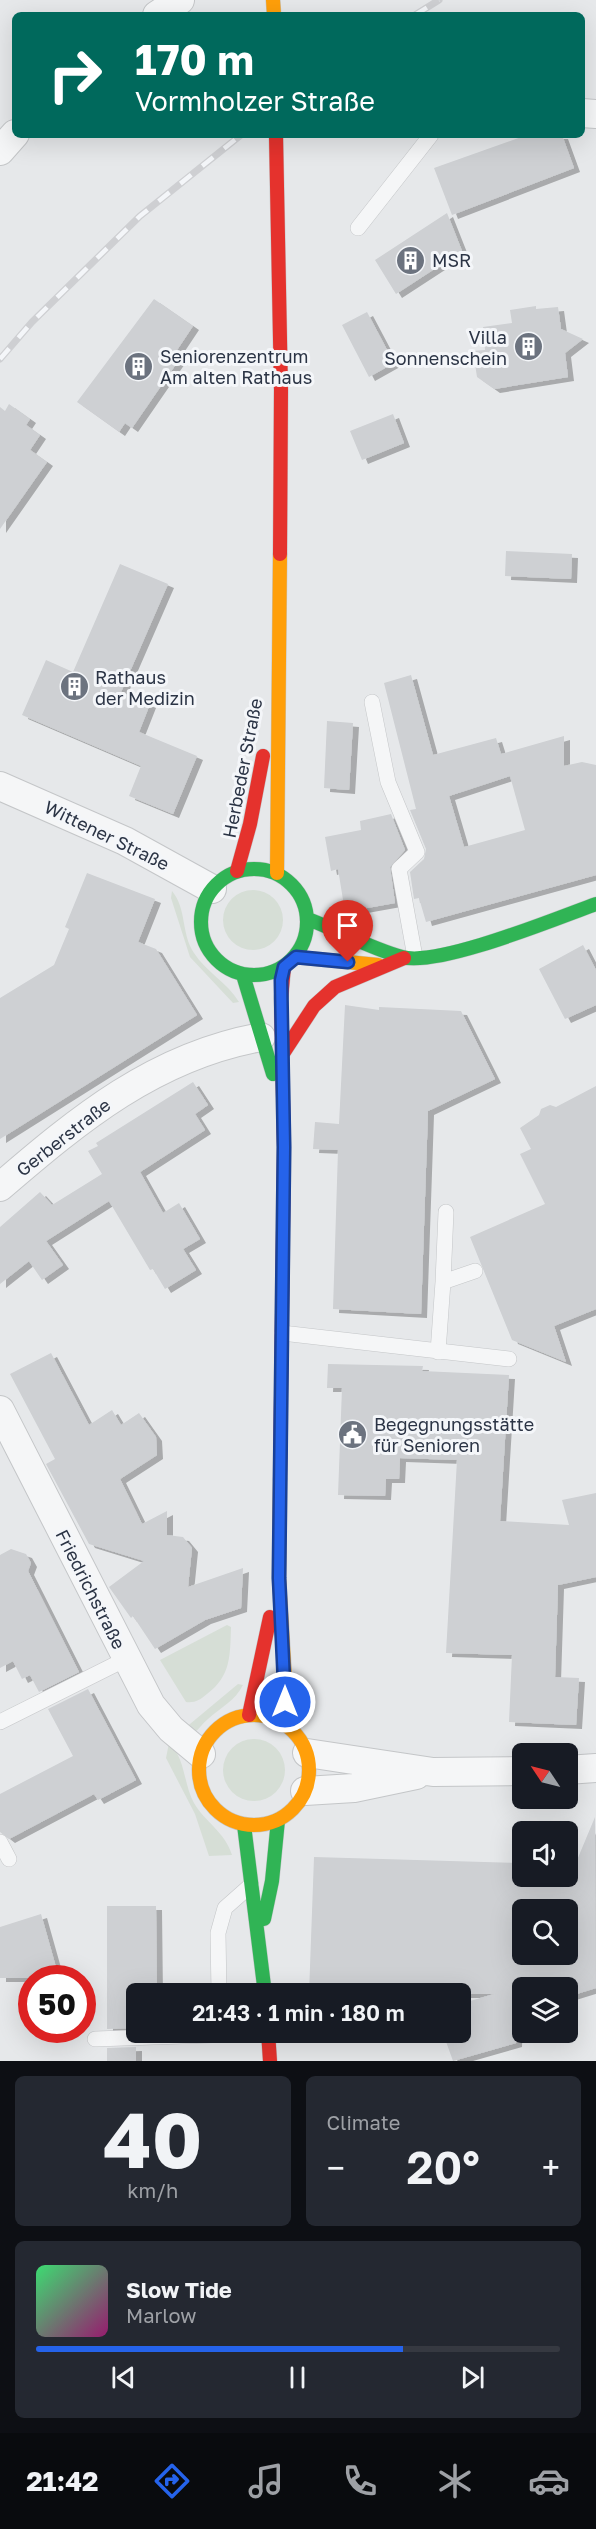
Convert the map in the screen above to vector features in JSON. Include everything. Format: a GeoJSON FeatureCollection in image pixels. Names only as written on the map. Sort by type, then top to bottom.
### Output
{"type":"FeatureCollection","features":[{"type":"Feature","properties":{"kind":"main road"},"geometry":{"type":"LineString","coordinates":[[276,138],[280,337],[278,873]]}},
{"type":"Feature","properties":{"kind":"main road","name":"Herbeder Straße"},"geometry":{"type":"LineString","coordinates":[[237,871],[250,824],[279,671]]}},
{"type":"Feature","properties":{"kind":"main road"},"geometry":{"type":"LineString","coordinates":[[257,868],[278,873],[300,893],[306,907],[308,919],[305,941],[296,957],[284,967],[261,976],[243,975],[226,968],[213,956],[204,941],[201,923],[203,905],[212,889],[223,878],[237,871],[257,868]]}},
{"type":"Feature","properties":{"kind":"main road"},"geometry":{"type":"LineString","coordinates":[[272,1045],[334,987],[382,965],[410,957],[459,952],[596,904]]}},
{"type":"Feature","properties":{"kind":"main road"},"geometry":{"type":"LineString","coordinates":[[308,919],[410,957]]}},
{"type":"Feature","properties":{"kind":"main road"},"geometry":{"type":"LineString","coordinates":[[296,957],[382,965]]}},
{"type":"Feature","properties":{"kind":"main road"},"geometry":{"type":"LineString","coordinates":[[282,1102],[272,1045],[281,1006],[284,967]]}},
{"type":"Feature","properties":{"kind":"main road"},"geometry":{"type":"LineString","coordinates":[[243,975],[272,1045],[282,1102],[284,1147],[279,1578],[285,1680],[284,1724]]}},
{"type":"Feature","properties":{"kind":"main road"},"geometry":{"type":"LineString","coordinates":[[249,1715],[279,1578]]}},
{"type":"Feature","properties":{"kind":"main road"},"geometry":{"type":"LineString","coordinates":[[249,1715],[268,1717],[284,1724],[298,1737],[307,1753],[309,1772],[305,1791],[294,1808],[278,1820],[261,1825],[244,1825],[226,1818],[212,1807],[202,1790],[199,1772],[201,1754],[209,1739],[234,1719],[249,1715]]}},
{"type":"Feature","properties":{"kind":"main road"},"geometry":{"type":"LineString","coordinates":[[260,1936],[272,1881],[278,1820]]}},
{"type":"Feature","properties":{"kind":"main road"},"geometry":{"type":"LineString","coordinates":[[244,1825],[260,1936],[264,1983]]}},
{"type":"Feature","properties":{"kind":"main road"},"geometry":{"type":"LineString","coordinates":[[269,2043],[270,2061]]}},
{"type":"Feature","properties":{"kind":"street"},"geometry":{"type":"LineString","coordinates":[[162,12],[180,0]]}},
{"type":"Feature","properties":{"kind":"street"},"geometry":{"type":"LineString","coordinates":[[0,151],[12,137]]}},
{"type":"Feature","properties":{"kind":"street","name":"Wittener Straße"},"geometry":{"type":"LineString","coordinates":[[0,786],[125,841],[212,889]]}},
{"type":"Feature","properties":{"kind":"street","name":"Gerberstraße"},"geometry":{"type":"LineString","coordinates":[[0,1187],[93,1109],[159,1070],[232,1042],[272,1045]]}},
{"type":"Feature","properties":{"kind":"street","name":"Friedrichstraße"},"geometry":{"type":"LineString","coordinates":[[0,1410],[151,1705],[171,1729],[201,1754]]}},
{"type":"Feature","properties":{"kind":"street"},"geometry":{"type":"LineString","coordinates":[[307,1753],[433,1772],[512,1771]]}},
{"type":"Feature","properties":{"kind":"street"},"geometry":{"type":"LineString","coordinates":[[578,1769],[596,1768]]}},
{"type":"Feature","properties":{"kind":"street"},"geometry":{"type":"LineString","coordinates":[[305,1791],[354,1788],[433,1772]]}},
{"type":"Feature","properties":{"kind":"lane"},"geometry":{"type":"LineString","coordinates":[[358,228],[429,138]]}},
{"type":"Feature","properties":{"kind":"lane"},"geometry":{"type":"LineString","coordinates":[[372,702],[388,782],[417,852],[399,869],[410,957]]}},
{"type":"Feature","properties":{"kind":"lane"},"geometry":{"type":"LineString","coordinates":[[438,1352],[446,1212]]}},
{"type":"Feature","properties":{"kind":"lane"},"geometry":{"type":"LineString","coordinates":[[443,1282],[475,1271]]}},
{"type":"Feature","properties":{"kind":"lane"},"geometry":{"type":"LineString","coordinates":[[282,1333],[509,1359]]}},
{"type":"Feature","properties":{"kind":"lane"},"geometry":{"type":"LineString","coordinates":[[0,1722],[126,1659]]}},
{"type":"Feature","properties":{"kind":"lane"},"geometry":{"type":"LineString","coordinates":[[0,1842],[9,1859]]}},
{"type":"Feature","properties":{"kind":"lane"},"geometry":{"type":"LineString","coordinates":[[219,1983],[218,1933],[225,1908],[251,1885]]}},
{"type":"Feature","properties":{"kind":"lane"},"geometry":{"type":"LineString","coordinates":[[96,2039],[126,2038]]}},
{"type":"Feature","properties":{"kind":"shaded area"},"geometry":{"type":"Polygon","coordinates":[[[253,890],[270,895],[278,903],[283,920],[278,937],[270,945],[253,950],[236,945],[228,937],[223,920],[228,903],[236,895],[253,890]]]}},
{"type":"Feature","properties":{"kind":"shaded area"},"geometry":{"type":"Polygon","coordinates":[[[172,891],[180,906],[187,938],[194,953],[239,1002],[233,1003],[190,957],[171,898],[172,891]]]}},
{"type":"Feature","properties":{"kind":"shaded area"},"geometry":{"type":"Polygon","coordinates":[[[227,1625],[231,1627],[231,1637],[225,1673],[215,1687],[200,1699],[186,1702],[160,1660],[227,1625]]]}},
{"type":"Feature","properties":{"kind":"shaded area"},"geometry":{"type":"Polygon","coordinates":[[[238,1684],[243,1685],[236,1695],[194,1733],[184,1729],[238,1684]]]}},
{"type":"Feature","properties":{"kind":"shaded area"},"geometry":{"type":"Polygon","coordinates":[[[254,1739],[266,1741],[276,1748],[283,1758],[285,1770],[283,1782],[276,1792],[266,1799],[254,1801],[242,1799],[232,1792],[225,1782],[223,1770],[225,1758],[232,1748],[242,1741],[254,1739]]]}},
{"type":"Feature","properties":{"kind":"shaded area"},"geometry":{"type":"Polygon","coordinates":[[[169,1743],[179,1756],[194,1803],[220,1833],[232,1855],[209,1856],[195,1814],[166,1758],[169,1743]]]}},
{"type":"Feature","properties":{"kind":"building"},"geometry":{"type":"Polygon","coordinates":[[[519,138],[563,138],[574,168],[452,215],[434,168],[519,138]]]}},
{"type":"Feature","properties":{"kind":"building","name":"MSR"},"geometry":{"type":"Polygon","coordinates":[[[447,213],[462,251],[396,294],[375,260],[447,213]]]}},
{"type":"Feature","properties":{"kind":"building","name":"Seniorenzentrum Am alten Rathaus"},"geometry":{"type":"Polygon","coordinates":[[[154,299],[193,326],[177,350],[183,354],[132,428],[125,423],[119,432],[77,402],[154,299]]]}},
{"type":"Feature","properties":{"kind":"building","name":"Villa Sonnenschein"},"geometry":{"type":"Polygon","coordinates":[[[536,306],[536,309],[558,307],[561,329],[583,339],[565,353],[568,377],[494,389],[477,377],[473,351],[485,350],[483,327],[512,323],[510,310],[536,306]]]}},
{"type":"Feature","properties":{"kind":"building"},"geometry":{"type":"Polygon","coordinates":[[[367,312],[394,363],[369,377],[342,325],[367,312]]]}},
{"type":"Feature","properties":{"kind":"building"},"geometry":{"type":"Polygon","coordinates":[[[9,404],[30,419],[26,425],[40,435],[30,450],[47,462],[0,529],[0,407],[5,411],[9,404]]]}},
{"type":"Feature","properties":{"kind":"building"},"geometry":{"type":"Polygon","coordinates":[[[393,414],[404,443],[362,460],[350,431],[393,414]]]}},
{"type":"Feature","properties":{"kind":"building"},"geometry":{"type":"Polygon","coordinates":[[[506,551],[572,554],[571,579],[505,576],[506,551]]]}},
{"type":"Feature","properties":{"kind":"building","name":"Rathaus der Medizin"},"geometry":{"type":"Polygon","coordinates":[[[120,564],[168,584],[121,692],[150,704],[139,732],[197,756],[173,814],[129,796],[141,766],[22,715],[46,660],[73,672],[120,564]]]}},
{"type":"Feature","properties":{"kind":"building"},"geometry":{"type":"Polygon","coordinates":[[[411,675],[433,755],[496,738],[501,754],[564,736],[564,766],[582,762],[596,765],[596,875],[426,922],[419,898],[414,899],[410,872],[424,859],[426,849],[410,810],[416,809],[384,683],[411,675]],[[510,776],[449,796],[464,847],[525,830],[510,776]]]}},
{"type":"Feature","properties":{"kind":"building"},"geometry":{"type":"Polygon","coordinates":[[[327,721],[353,723],[349,790],[324,788],[327,721]]]}},
{"type":"Feature","properties":{"kind":"building"},"geometry":{"type":"Polygon","coordinates":[[[391,814],[405,850],[390,867],[395,903],[345,912],[338,869],[331,871],[325,837],[361,830],[360,821],[391,814]]]}},
{"type":"Feature","properties":{"kind":"building"},"geometry":{"type":"Polygon","coordinates":[[[87,873],[155,899],[138,942],[156,949],[197,1015],[0,1139],[0,998],[54,965],[69,929],[65,927],[87,873]]]}},
{"type":"Feature","properties":{"kind":"building"},"geometry":{"type":"Polygon","coordinates":[[[583,945],[596,970],[596,1005],[565,1019],[539,969],[583,945]]]}},
{"type":"Feature","properties":{"kind":"building"},"geometry":{"type":"Polygon","coordinates":[[[345,1005],[379,1010],[379,1007],[461,1011],[495,1079],[428,1111],[421,1314],[333,1309],[338,1150],[313,1149],[315,1122],[339,1124],[345,1005]]]}},
{"type":"Feature","properties":{"kind":"building"},"geometry":{"type":"Polygon","coordinates":[[[193,1082],[208,1105],[195,1114],[205,1130],[140,1172],[163,1213],[179,1203],[200,1239],[183,1249],[196,1270],[165,1289],[153,1269],[150,1270],[109,1201],[46,1241],[63,1265],[42,1280],[29,1261],[0,1284],[0,1227],[40,1192],[52,1205],[102,1174],[88,1151],[98,1146],[96,1143],[193,1082]]]}},
{"type":"Feature","properties":{"kind":"building"},"geometry":{"type":"Polygon","coordinates":[[[596,1086],[596,1309],[554,1326],[566,1362],[512,1340],[470,1237],[545,1204],[520,1154],[531,1149],[520,1128],[539,1115],[541,1109],[550,1105],[556,1107],[596,1086]]]}},
{"type":"Feature","properties":{"kind":"building"},"geometry":{"type":"Polygon","coordinates":[[[51,1353],[89,1425],[112,1410],[121,1425],[139,1413],[156,1437],[157,1455],[120,1479],[142,1524],[167,1511],[167,1535],[183,1537],[192,1548],[188,1587],[243,1568],[241,1608],[205,1620],[155,1649],[133,1616],[131,1618],[109,1587],[144,1561],[89,1544],[46,1464],[55,1459],[10,1374],[51,1353]]]}},
{"type":"Feature","properties":{"kind":"building"},"geometry":{"type":"Polygon","coordinates":[[[328,1364],[423,1366],[422,1371],[509,1375],[500,1521],[569,1525],[562,1500],[596,1493],[596,1577],[558,1585],[555,1677],[579,1678],[576,1725],[509,1722],[512,1655],[446,1653],[457,1460],[400,1458],[399,1479],[386,1479],[385,1496],[338,1495],[342,1388],[327,1388],[328,1364]]]}},
{"type":"Feature","properties":{"kind":"building"},"geometry":{"type":"Polygon","coordinates":[[[11,1549],[26,1554],[31,1563],[28,1571],[79,1672],[39,1692],[30,1675],[22,1679],[13,1661],[0,1668],[0,1555],[11,1549]]]}},
{"type":"Feature","properties":{"kind":"building"},"geometry":{"type":"Polygon","coordinates":[[[88,1689],[136,1780],[98,1800],[94,1794],[9,1839],[0,1832],[0,1794],[73,1756],[48,1709],[88,1689]]]}},
{"type":"Feature","properties":{"kind":"building"},"geometry":{"type":"Polygon","coordinates":[[[595,1817],[596,1988],[578,1994],[578,1977],[512,1977],[512,2043],[516,2043],[453,2061],[447,2043],[471,2043],[471,2001],[494,1994],[471,1994],[471,1983],[309,1983],[314,1857],[512,1863],[512,1887],[578,1887],[578,1858],[595,1817]]]}},
{"type":"Feature","properties":{"kind":"building"},"geometry":{"type":"Polygon","coordinates":[[[107,1906],[156,1906],[157,1983],[126,1983],[126,2028],[107,2029],[107,1906]]]}},
{"type":"Feature","properties":{"kind":"building"},"geometry":{"type":"Polygon","coordinates":[[[41,1914],[55,1965],[18,1965],[18,1978],[0,1978],[0,1927],[41,1914]]]}},
{"type":"Feature","properties":{"kind":"building"},"geometry":{"type":"Polygon","coordinates":[[[136,2047],[136,2061],[107,2061],[107,2048],[136,2047]]]}},
{"type":"Feature","properties":{"kind":"railway"},"geometry":{"type":"LineString","coordinates":[[420,12],[439,0]]}},
{"type":"Feature","properties":{"kind":"railway"},"geometry":{"type":"LineString","coordinates":[[0,359],[32,322],[140,216],[237,138]]}},
{"type":"Feature","properties":{"kind":"traffic: fast"},"geometry":{"type":"LineString","coordinates":[[254,869],[274,873],[292,884],[303,902],[307,922],[303,942],[292,960],[274,971],[254,975],[234,971],[216,960],[205,942],[201,922],[205,902],[216,884],[234,873],[254,869]]}},
{"type":"Feature","properties":{"kind":"traffic: fast"},"geometry":{"type":"LineString","coordinates":[[308,919],[390,953],[402,957],[419,958],[442,955],[498,940],[596,904]]}},
{"type":"Feature","properties":{"kind":"traffic: fast"},"geometry":{"type":"LineString","coordinates":[[243,975],[273,1074]]}},
{"type":"Feature","properties":{"kind":"traffic: fast"},"geometry":{"type":"LineString","coordinates":[[264,1919],[272,1881],[278,1820]]}},
{"type":"Feature","properties":{"kind":"traffic: fast"},"geometry":{"type":"LineString","coordinates":[[244,1825],[264,1983]]}},
{"type":"Feature","properties":{"kind":"traffic: slow"},"geometry":{"type":"LineString","coordinates":[[273,0],[274,12]]}},
{"type":"Feature","properties":{"kind":"traffic: slow"},"geometry":{"type":"LineString","coordinates":[[277,873],[280,554]]}},
{"type":"Feature","properties":{"kind":"traffic: slow"},"geometry":{"type":"LineString","coordinates":[[296,957],[378,965]]}},
{"type":"Feature","properties":{"kind":"traffic: slow"},"geometry":{"type":"LineString","coordinates":[[280,1479],[279,1578],[285,1680],[284,1724]]}},
{"type":"Feature","properties":{"kind":"traffic: slow"},"geometry":{"type":"LineString","coordinates":[[254,1715],[275,1720],[293,1731],[304,1749],[309,1770],[304,1791],[293,1809],[275,1820],[254,1825],[233,1820],[215,1809],[204,1791],[199,1770],[204,1749],[215,1731],[233,1720],[254,1715]]}},
{"type":"Feature","properties":{"kind":"traffic: jam"},"geometry":{"type":"LineString","coordinates":[[276,138],[281,390],[280,554]]}},
{"type":"Feature","properties":{"kind":"traffic: jam"},"geometry":{"type":"LineString","coordinates":[[237,871],[250,824],[263,756]]}},
{"type":"Feature","properties":{"kind":"traffic: jam"},"geometry":{"type":"LineString","coordinates":[[284,1052],[314,1006],[335,987],[404,958]]}},
{"type":"Feature","properties":{"kind":"traffic: jam"},"geometry":{"type":"LineString","coordinates":[[280,1479],[284,1147],[281,999],[284,967]]}},
{"type":"Feature","properties":{"kind":"traffic: jam"},"geometry":{"type":"LineString","coordinates":[[249,1715],[270,1617]]}},
{"type":"Feature","properties":{"kind":"traffic: jam"},"geometry":{"type":"LineString","coordinates":[[269,2043],[270,2061]]}},
{"type":"Feature","properties":{"kind":"place","name":"MSR"},"geometry":{"type":"Point","coordinates":[411,260]}},
{"type":"Feature","properties":{"kind":"place","name":"Villa Sonnenschein"},"geometry":{"type":"Point","coordinates":[528,347]}},
{"type":"Feature","properties":{"kind":"place","name":"Seniorenzentrum Am alten Rathaus"},"geometry":{"type":"Point","coordinates":[139,366]}},
{"type":"Feature","properties":{"kind":"place","name":"Rathaus der Medizin"},"geometry":{"type":"Point","coordinates":[74,687]}},
{"type":"Feature","properties":{"kind":"place","name":"Begegnungsstätte für Senioren"},"geometry":{"type":"Point","coordinates":[353,1434]}},
{"type":"Feature","properties":{"kind":"route"},"geometry":{"type":"LineString","coordinates":[[285,1702],[279,1578],[284,1147],[281,980],[284,967],[296,957],[348,962]]}}]}
